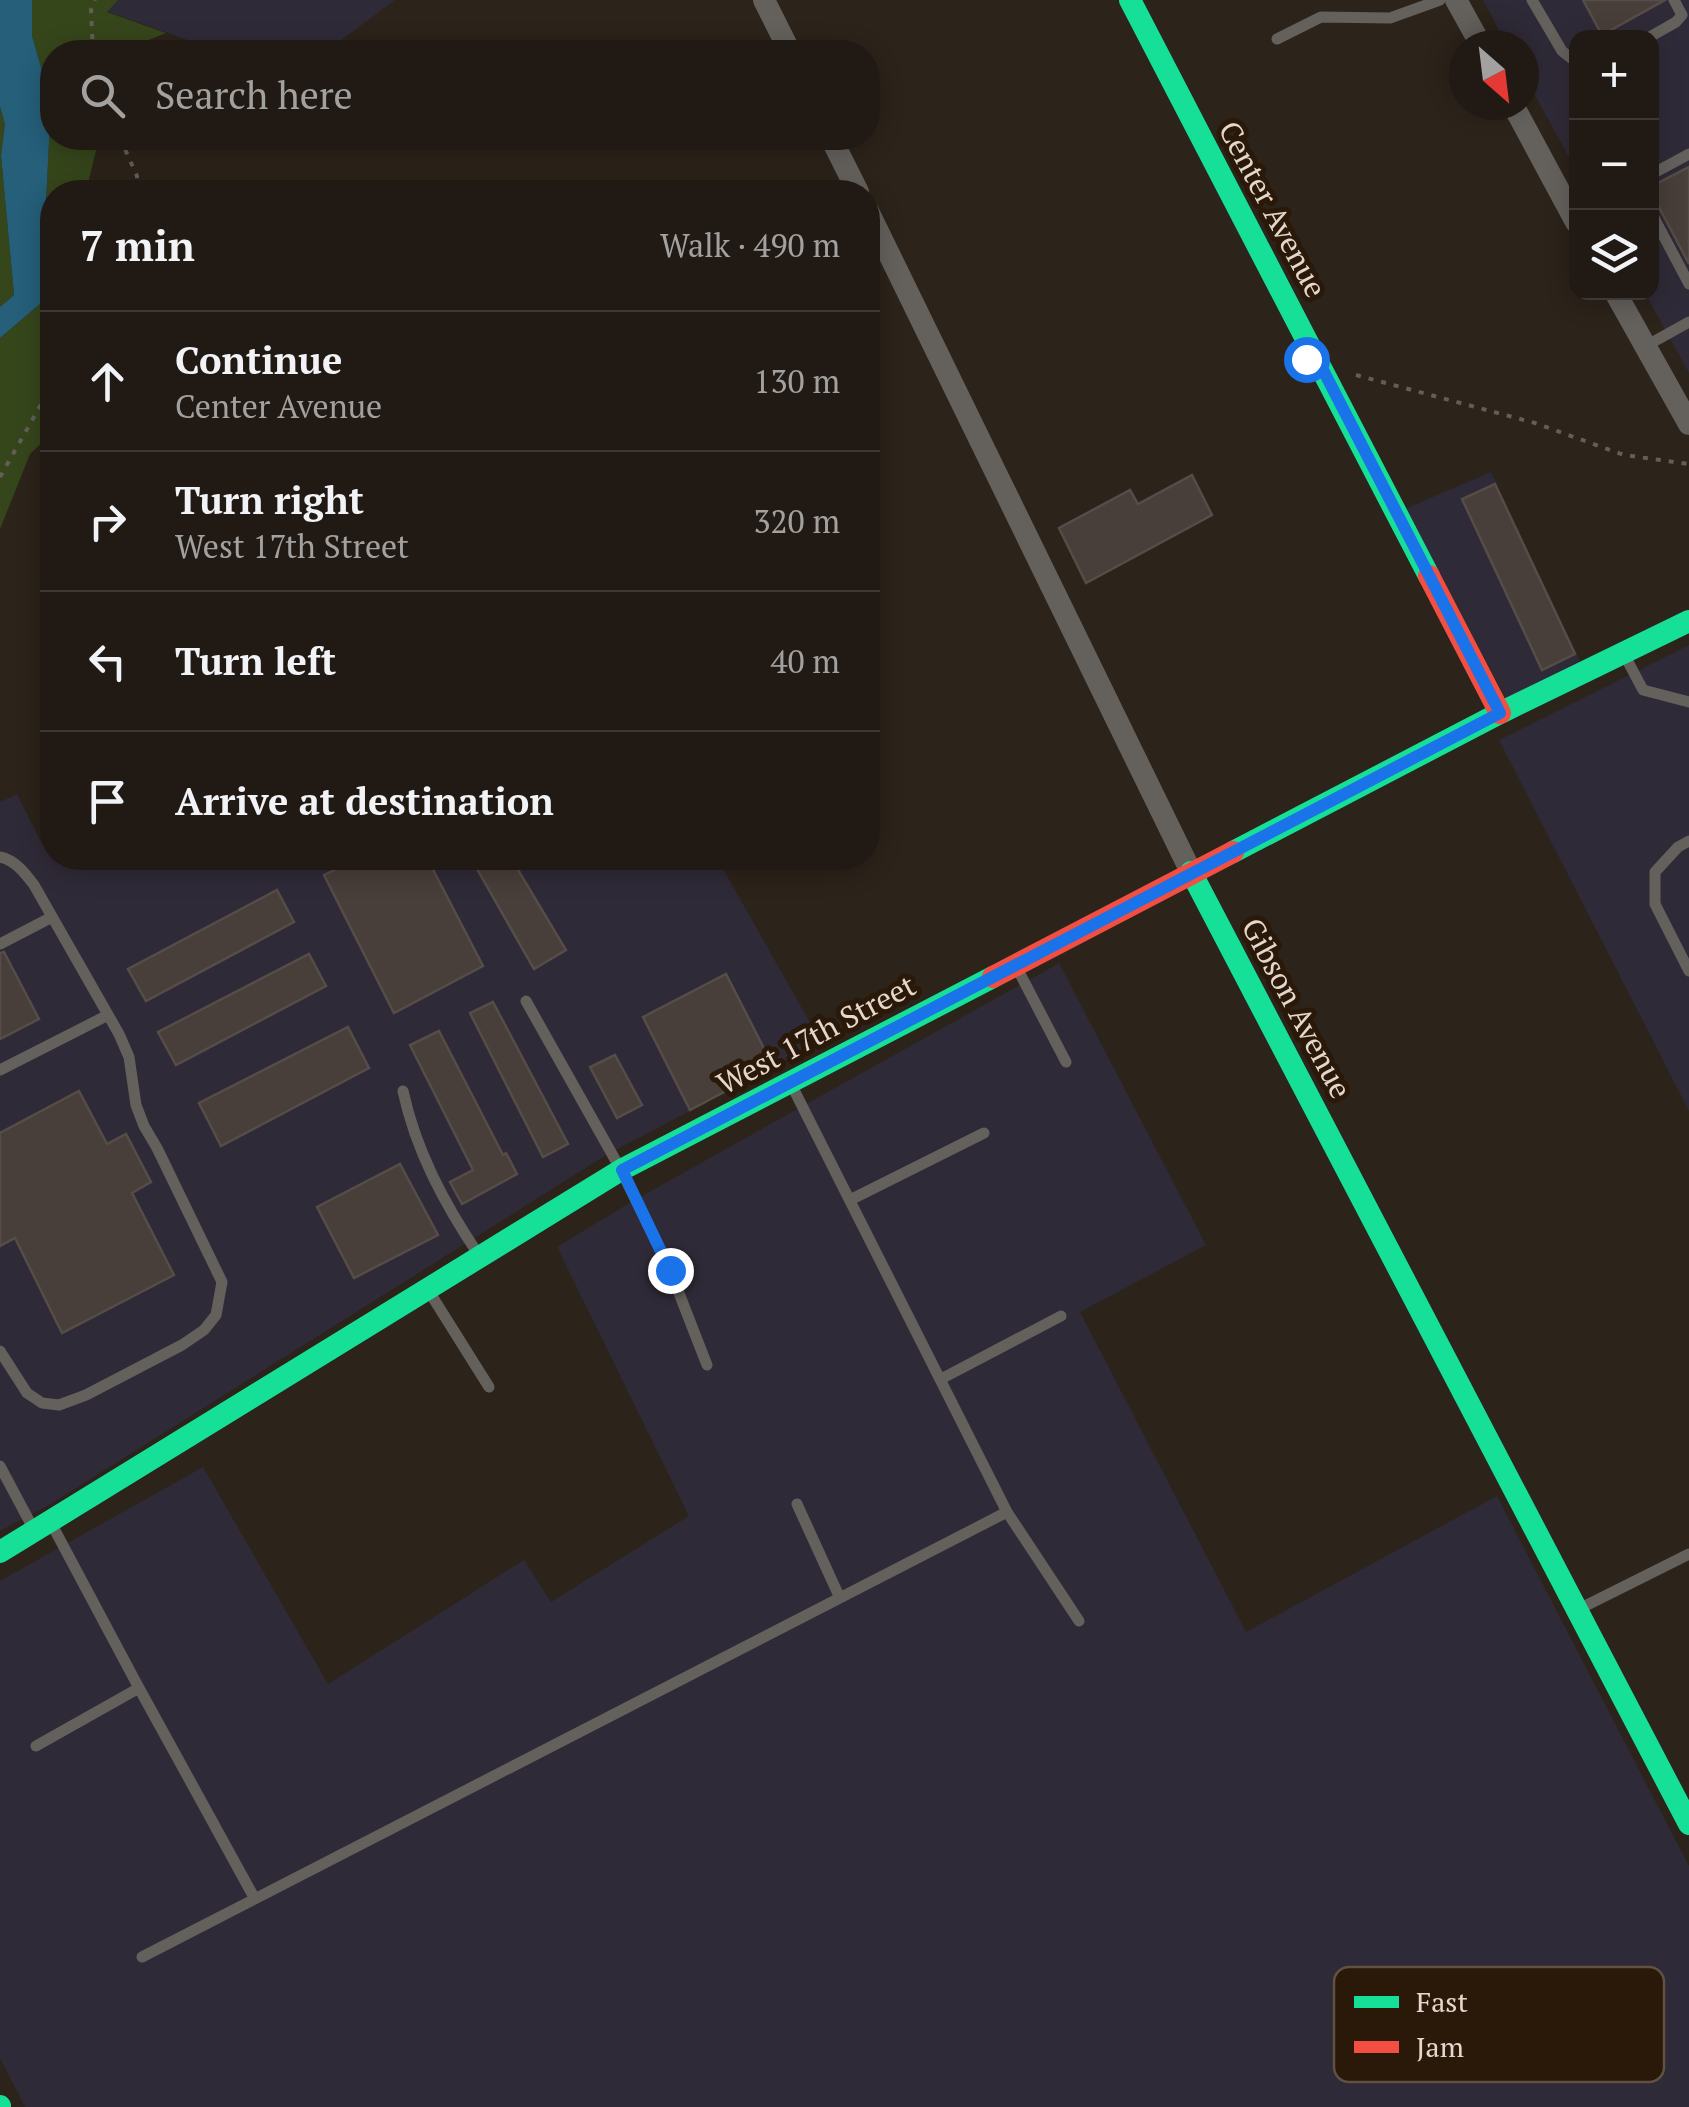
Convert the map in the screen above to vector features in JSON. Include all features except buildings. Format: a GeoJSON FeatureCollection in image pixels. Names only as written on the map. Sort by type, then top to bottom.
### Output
{"type":"FeatureCollection","features":[{"type":"Feature","properties":{"kind":"street"},"geometry":{"type":"LineString","coordinates":[[764,0],[784,40]]}},
{"type":"Feature","properties":{"kind":"street","name":"Center Avenue"},"geometry":{"type":"LineString","coordinates":[[1130,0],[1500,713]]}},
{"type":"Feature","properties":{"kind":"street"},"geometry":{"type":"LineString","coordinates":[[1456,0],[1472,30]]}},
{"type":"Feature","properties":{"kind":"street"},"geometry":{"type":"LineString","coordinates":[[1521,120],[1572,210]]}},
{"type":"Feature","properties":{"kind":"street"},"geometry":{"type":"LineString","coordinates":[[837,150],[852,180]]}},
{"type":"Feature","properties":{"kind":"street","name":"Gibson Avenue"},"geometry":{"type":"LineString","coordinates":[[880,236],[1192,872],[1689,1824]]}},
{"type":"Feature","properties":{"kind":"street"},"geometry":{"type":"LineString","coordinates":[[1619,300],[1689,424]]}},
{"type":"Feature","properties":{"kind":"street","name":"West 17th Street"},"geometry":{"type":"LineString","coordinates":[[0,1552],[622,1170],[1500,713],[1689,621]]}},
{"type":"Feature","properties":{"kind":"lane"},"geometry":{"type":"LineString","coordinates":[[1277,40],[1321,16],[1390,18],[1440,0]]}},
{"type":"Feature","properties":{"kind":"lane"},"geometry":{"type":"LineString","coordinates":[[1532,0],[1562,52],[1569,57]]}},
{"type":"Feature","properties":{"kind":"lane"},"geometry":{"type":"LineString","coordinates":[[1659,31],[1682,15],[1674,0]]}},
{"type":"Feature","properties":{"kind":"lane"},"geometry":{"type":"LineString","coordinates":[[1659,170],[1689,154]]}},
{"type":"Feature","properties":{"kind":"lane"},"geometry":{"type":"LineString","coordinates":[[1659,227],[1689,284]]}},
{"type":"Feature","properties":{"kind":"lane"},"geometry":{"type":"LineString","coordinates":[[1644,347],[1689,322]]}},
{"type":"Feature","properties":{"kind":"lane"},"geometry":{"type":"LineString","coordinates":[[1623,652],[1643,690],[1689,702]]}},
{"type":"Feature","properties":{"kind":"lane"},"geometry":{"type":"LineString","coordinates":[[1689,841],[1678,846],[1654,872],[1654,904],[1689,970]]}},
{"type":"Feature","properties":{"kind":"lane"},"geometry":{"type":"LineString","coordinates":[[0,857],[24,871],[130,1056],[136,1106],[144,1126],[222,1282],[216,1316],[204,1330],[86,1395],[59,1405],[42,1403],[27,1393],[0,1351]]}},
{"type":"Feature","properties":{"kind":"lane"},"geometry":{"type":"LineString","coordinates":[[0,944],[52,917]]}},
{"type":"Feature","properties":{"kind":"lane"},"geometry":{"type":"LineString","coordinates":[[1015,964],[1066,1062]]}},
{"type":"Feature","properties":{"kind":"lane"},"geometry":{"type":"LineString","coordinates":[[526,1001],[622,1170],[670,1270],[707,1365]]}},
{"type":"Feature","properties":{"kind":"lane"},"geometry":{"type":"LineString","coordinates":[[0,1070],[108,1014]]}},
{"type":"Feature","properties":{"kind":"lane"},"geometry":{"type":"LineString","coordinates":[[790,1082],[1007,1512],[1079,1621]]}},
{"type":"Feature","properties":{"kind":"lane"},"geometry":{"type":"LineString","coordinates":[[403,1091],[412,1130],[441,1194],[480,1258]]}},
{"type":"Feature","properties":{"kind":"lane"},"geometry":{"type":"LineString","coordinates":[[850,1200],[984,1133]]}},
{"type":"Feature","properties":{"kind":"lane"},"geometry":{"type":"LineString","coordinates":[[428,1290],[489,1387]]}},
{"type":"Feature","properties":{"kind":"lane"},"geometry":{"type":"LineString","coordinates":[[941,1379],[1061,1316]]}},
{"type":"Feature","properties":{"kind":"lane"},"geometry":{"type":"LineString","coordinates":[[0,1466],[43,1528],[139,1688],[255,1899]]}},
{"type":"Feature","properties":{"kind":"lane"},"geometry":{"type":"LineString","coordinates":[[796,1504],[839,1596]]}},
{"type":"Feature","properties":{"kind":"lane"},"geometry":{"type":"LineString","coordinates":[[142,1957],[1007,1512]]}},
{"type":"Feature","properties":{"kind":"lane"},"geometry":{"type":"LineString","coordinates":[[1578,1609],[1689,1554]]}},
{"type":"Feature","properties":{"kind":"lane"},"geometry":{"type":"LineString","coordinates":[[36,1746],[139,1688]]}},
{"type":"Feature","properties":{"kind":"path"},"geometry":{"type":"LineString","coordinates":[[92,40],[90,10],[94,0]]}},
{"type":"Feature","properties":{"kind":"path"},"geometry":{"type":"LineString","coordinates":[[125,150],[137,180]]}},
{"type":"Feature","properties":{"kind":"path"},"geometry":{"type":"LineString","coordinates":[[1322,368],[1336,368],[1535,422],[1624,455],[1689,464]]}},
{"type":"Feature","properties":{"kind":"path"},"geometry":{"type":"LineString","coordinates":[[0,478],[40,406]]}},
{"type":"Feature","properties":{"kind":"shaded area"},"geometry":{"type":"Polygon","coordinates":[[[118,0],[395,0],[341,40],[187,40],[106,11],[118,0]]]}},
{"type":"Feature","properties":{"kind":"shaded area"},"geometry":{"type":"Polygon","coordinates":[[[1483,0],[1689,0],[1689,373],[1649,300],[1659,300],[1659,30],[1569,30],[1569,157],[1539,102],[1539,30],[1499,30],[1483,0]]]}},
{"type":"Feature","properties":{"kind":"shaded area"},"geometry":{"type":"Polygon","coordinates":[[[1491,472],[1580,661],[1506,699],[1405,509],[1491,472]]]}},
{"type":"Feature","properties":{"kind":"shaded area"},"geometry":{"type":"Polygon","coordinates":[[[1689,645],[1689,1111],[1499,740],[1689,645]]]}},
{"type":"Feature","properties":{"kind":"shaded area"},"geometry":{"type":"Polygon","coordinates":[[[17,794],[40,840],[40,870],[724,870],[821,1042],[608,1154],[49,1505],[0,1531],[0,802],[17,794]]]}},
{"type":"Feature","properties":{"kind":"shaded area"},"geometry":{"type":"Polygon","coordinates":[[[1059,963],[1206,1245],[1080,1312],[1246,1632],[1497,1496],[1689,1866],[1689,2107],[25,2107],[0,2058],[0,1581],[203,1467],[328,1684],[524,1560],[551,1602],[689,1516],[557,1247],[1059,963]]]}},
{"type":"Feature","properties":{"kind":"green space"},"geometry":{"type":"Polygon","coordinates":[[[32,0],[118,0],[107,12],[166,33],[148,40],[40,40],[40,64],[32,36],[32,0]]]}},
{"type":"Feature","properties":{"kind":"green space"},"geometry":{"type":"Polygon","coordinates":[[[0,107],[5,124],[1,155],[14,295],[0,307],[0,107]]]}},
{"type":"Feature","properties":{"kind":"green space"},"geometry":{"type":"Polygon","coordinates":[[[49,150],[96,150],[89,180],[47,180],[49,150]]]}},
{"type":"Feature","properties":{"kind":"green space"},"geometry":{"type":"Polygon","coordinates":[[[40,304],[40,444],[30,454],[0,529],[0,338],[40,304]]]}},
{"type":"Feature","properties":{"kind":"water"},"geometry":{"type":"Polygon","coordinates":[[[0,0],[32,0],[32,36],[40,64],[40,150],[49,150],[47,180],[40,180],[40,304],[0,338],[0,307],[14,295],[1,155],[5,124],[0,107],[0,0]]]}},
{"type":"Feature","properties":{"kind":"traffic: fast"},"geometry":{"type":"LineString","coordinates":[[1130,0],[1429,576]]}},
{"type":"Feature","properties":{"kind":"traffic: fast"},"geometry":{"type":"LineString","coordinates":[[1233,852],[1500,713],[1689,621]]}},
{"type":"Feature","properties":{"kind":"traffic: fast"},"geometry":{"type":"LineString","coordinates":[[1191,872],[1689,1824]]}},
{"type":"Feature","properties":{"kind":"traffic: fast"},"geometry":{"type":"LineString","coordinates":[[0,1552],[621,1170],[993,977]]}},
{"type":"Feature","properties":{"kind":"traffic: jam"},"geometry":{"type":"LineString","coordinates":[[1429,576],[1500,713]]}},
{"type":"Feature","properties":{"kind":"traffic: jam"},"geometry":{"type":"LineString","coordinates":[[993,977],[1233,852]]}},
{"type":"Feature","properties":{"kind":"route"},"geometry":{"type":"LineString","coordinates":[[670,1270],[622,1170],[1500,713],[1322,368],[1306,359]]}}]}
